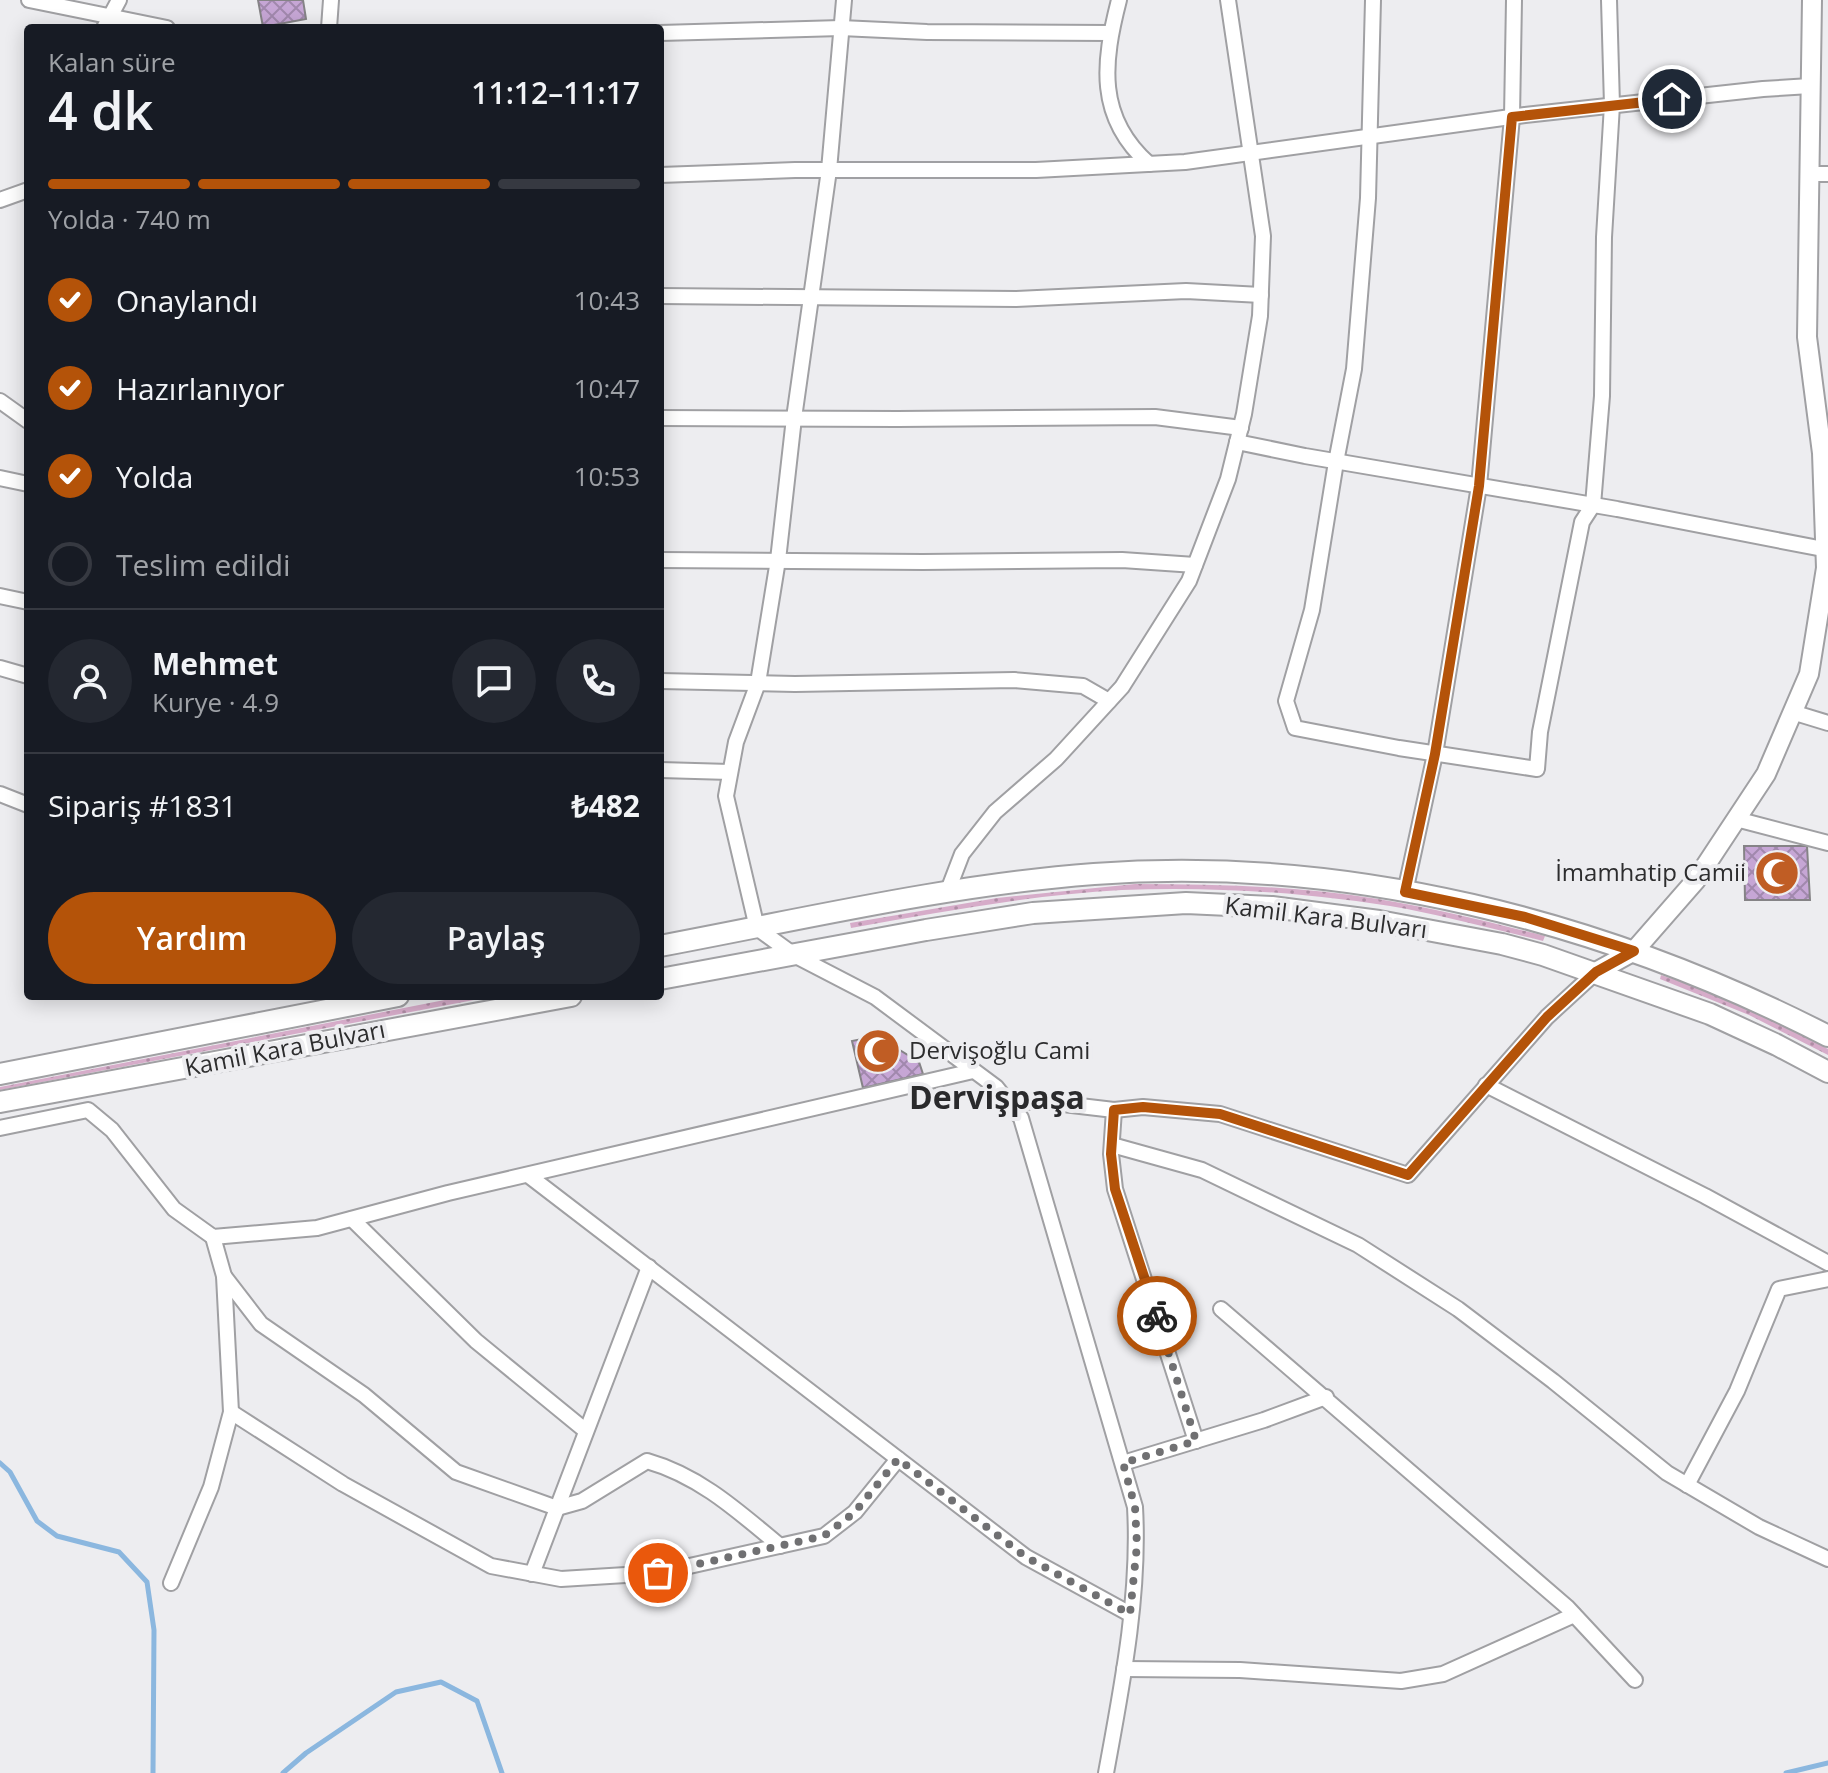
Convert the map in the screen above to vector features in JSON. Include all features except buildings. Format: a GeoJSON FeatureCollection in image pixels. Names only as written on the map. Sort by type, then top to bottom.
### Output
{"type":"FeatureCollection","features":[{"type":"Feature","properties":{"kind":"main road","name":"Kamil Kara Bulvarı"},"geometry":{"type":"LineString","coordinates":[[664,945],[931,894],[1058,877],[1175,871],[1290,877],[1405,892],[1525,917],[1634,951],[1750,998],[1828,1036]]}},
{"type":"Feature","properties":{"kind":"main road","name":"Kamil Kara Bulvarı"},"geometry":{"type":"LineString","coordinates":[[664,978],[1033,913],[1186,903],[1272,907],[1379,921],[1502,944],[1596,972],[1710,1014],[1828,1072]]}},
{"type":"Feature","properties":{"kind":"main road","name":"Kamil Kara Bulvarı"},"geometry":{"type":"LineString","coordinates":[[0,1074],[378,1000]]}},
{"type":"Feature","properties":{"kind":"main road","name":"Kamil Kara Bulvarı"},"geometry":{"type":"LineString","coordinates":[[0,1102],[549,1000]]}},
{"type":"Feature","properties":{"kind":"street"},"geometry":{"type":"LineString","coordinates":[[29,0],[107,22],[127,24]]}},
{"type":"Feature","properties":{"kind":"street"},"geometry":{"type":"LineString","coordinates":[[107,22],[119,0]]}},
{"type":"Feature","properties":{"kind":"street"},"geometry":{"type":"LineString","coordinates":[[329,24],[331,0]]}},
{"type":"Feature","properties":{"kind":"street"},"geometry":{"type":"LineString","coordinates":[[844,0],[829,170],[794,418],[778,560],[758,683],[736,742],[726,796],[757,928],[794,955],[875,997],[996,1087],[1021,1118],[1135,1507],[1137,1545],[1130,1614],[1106,1773]]}},
{"type":"Feature","properties":{"kind":"street"},"geometry":{"type":"LineString","coordinates":[[1119,0],[1105,65],[1111,110],[1136,152],[1149,164]]}},
{"type":"Feature","properties":{"kind":"street"},"geometry":{"type":"LineString","coordinates":[[947,893],[962,854],[995,812],[1056,759],[1122,687],[1189,581],[1228,479],[1260,316],[1263,236],[1228,0]]}},
{"type":"Feature","properties":{"kind":"street"},"geometry":{"type":"LineString","coordinates":[[1373,0],[1368,198],[1354,369],[1312,610],[1286,701],[1295,728],[1537,769],[1540,732],[1582,522],[1593,505],[1602,396],[1604,237],[1612,105],[1609,0]]}},
{"type":"Feature","properties":{"kind":"street"},"geometry":{"type":"LineString","coordinates":[[1405,892],[1435,754],[1479,486],[1512,117],[1514,0]]}},
{"type":"Feature","properties":{"kind":"street"},"geometry":{"type":"LineString","coordinates":[[1007,1101],[1114,1110],[1143,1107],[1220,1114],[1408,1175],[1547,1017],[1596,972],[1634,951],[1696,880],[1766,774],[1809,674],[1826,568],[1821,385],[1807,337],[1819,174],[1810,86],[1820,45],[1812,0]]}},
{"type":"Feature","properties":{"kind":"street"},"geometry":{"type":"LineString","coordinates":[[664,33],[841,28],[927,32],[1111,33]]}},
{"type":"Feature","properties":{"kind":"street"},"geometry":{"type":"LineString","coordinates":[[664,175],[829,170],[1036,170],[1185,162],[1512,117],[1810,86]]}},
{"type":"Feature","properties":{"kind":"street"},"geometry":{"type":"LineString","coordinates":[[0,200],[24,191]]}},
{"type":"Feature","properties":{"kind":"street"},"geometry":{"type":"LineString","coordinates":[[664,296],[1016,299],[1186,291],[1261,295]]}},
{"type":"Feature","properties":{"kind":"street"},"geometry":{"type":"LineString","coordinates":[[0,401],[24,418]]}},
{"type":"Feature","properties":{"kind":"street"},"geometry":{"type":"LineString","coordinates":[[664,418],[1155,417],[1239,435],[1336,462],[1593,505],[1827,550]]}},
{"type":"Feature","properties":{"kind":"street"},"geometry":{"type":"LineString","coordinates":[[0,478],[24,483]]}},
{"type":"Feature","properties":{"kind":"street"},"geometry":{"type":"LineString","coordinates":[[664,560],[1122,560],[1195,565]]}},
{"type":"Feature","properties":{"kind":"street"},"geometry":{"type":"LineString","coordinates":[[0,596],[24,601]]}},
{"type":"Feature","properties":{"kind":"street"},"geometry":{"type":"LineString","coordinates":[[0,668],[24,675]]}},
{"type":"Feature","properties":{"kind":"street"},"geometry":{"type":"LineString","coordinates":[[664,681],[1014,680],[1083,686],[1109,701]]}},
{"type":"Feature","properties":{"kind":"street"},"geometry":{"type":"LineString","coordinates":[[1792,712],[1828,723]]}},
{"type":"Feature","properties":{"kind":"street"},"geometry":{"type":"LineString","coordinates":[[664,770],[730,772]]}},
{"type":"Feature","properties":{"kind":"street"},"geometry":{"type":"LineString","coordinates":[[0,794],[24,803]]}},
{"type":"Feature","properties":{"kind":"street"},"geometry":{"type":"LineString","coordinates":[[1736,819],[1828,843]]}},
{"type":"Feature","properties":{"kind":"street"},"geometry":{"type":"LineString","coordinates":[[213,1237],[317,1228],[528,1175],[973,1071]]}},
{"type":"Feature","properties":{"kind":"street"},"geometry":{"type":"LineString","coordinates":[[1486,1085],[1705,1196],[1828,1263]]}},
{"type":"Feature","properties":{"kind":"street"},"geometry":{"type":"LineString","coordinates":[[0,1128],[88,1110],[112,1130],[174,1209],[213,1237],[224,1276],[231,1412],[211,1487],[171,1583]]}},
{"type":"Feature","properties":{"kind":"street"},"geometry":{"type":"LineString","coordinates":[[1114,1110],[1112,1145],[1115,1189],[1196,1441]]}},
{"type":"Feature","properties":{"kind":"street"},"geometry":{"type":"LineString","coordinates":[[1112,1145],[1202,1170],[1358,1245],[1458,1309],[1667,1473],[1759,1527],[1828,1559]]}},
{"type":"Feature","properties":{"kind":"street"},"geometry":{"type":"LineString","coordinates":[[528,1175],[1026,1557],[1130,1614]]}},
{"type":"Feature","properties":{"kind":"street"},"geometry":{"type":"LineString","coordinates":[[352,1219],[476,1341],[586,1431]]}},
{"type":"Feature","properties":{"kind":"street"},"geometry":{"type":"LineString","coordinates":[[532,1574],[649,1267]]}},
{"type":"Feature","properties":{"kind":"street"},"geometry":{"type":"LineString","coordinates":[[224,1276],[261,1324],[364,1395],[456,1472],[557,1508],[582,1501],[647,1461],[665,1466],[716,1493],[780,1546]]}},
{"type":"Feature","properties":{"kind":"street"},"geometry":{"type":"LineString","coordinates":[[1687,1485],[1737,1391],[1779,1289],[1828,1279]]}},
{"type":"Feature","properties":{"kind":"street"},"geometry":{"type":"LineString","coordinates":[[1221,1309],[1574,1615],[1635,1680]]}},
{"type":"Feature","properties":{"kind":"street"},"geometry":{"type":"LineString","coordinates":[[1123,1463],[1326,1397]]}},
{"type":"Feature","properties":{"kind":"street"},"geometry":{"type":"LineString","coordinates":[[231,1412],[343,1484],[491,1566],[561,1579],[658,1573],[824,1536],[855,1512],[898,1459]]}},
{"type":"Feature","properties":{"kind":"street"},"geometry":{"type":"LineString","coordinates":[[1124,1669],[1240,1670],[1401,1681],[1443,1674],[1574,1615]]}},
{"type":"Feature","properties":{"kind":"shaded area"},"geometry":{"type":"Polygon","coordinates":[[[1135,884],[1318,891],[1441,911],[1545,936],[1543,941],[1372,903],[1265,892],[1193,889],[1088,892],[986,905],[851,928],[850,923],[997,898],[1135,884]]]}},
{"type":"Feature","properties":{"kind":"shaded area"},"geometry":{"type":"Polygon","coordinates":[[[1661,975],[1767,1018],[1828,1049],[1828,1055],[1749,1015],[1660,979],[1661,975]]]}},
{"type":"Feature","properties":{"kind":"shaded area"},"geometry":{"type":"Polygon","coordinates":[[[445,1000],[474,1000],[0,1090],[0,1087],[445,1000]]]}},
{"type":"Feature","properties":{"kind":"waterway"},"geometry":{"type":"LineString","coordinates":[[0,1463],[10,1472],[37,1521],[57,1536],[119,1552],[147,1582],[154,1630],[153,1773]]}},
{"type":"Feature","properties":{"kind":"waterway"},"geometry":{"type":"LineString","coordinates":[[283,1773],[306,1753],[396,1692],[441,1682],[477,1701],[502,1773]]}},
{"type":"Feature","properties":{"kind":"waterway"},"geometry":{"type":"LineString","coordinates":[[1786,1773],[1828,1763]]}},
{"type":"Feature","properties":{"kind":"way so far"},"geometry":{"type":"LineString","coordinates":[[658,1573],[824,1536],[855,1512],[898,1459],[1026,1557],[1130,1614],[1137,1545],[1135,1507],[1123,1463],[1196,1441],[1157,1316]]}},
{"type":"Feature","properties":{"kind":"place","name":"İmamhatip Camii"},"geometry":{"type":"Point","coordinates":[1777,873]}},
{"type":"Feature","properties":{"kind":"place","name":"Dervişoğlu Cami"},"geometry":{"type":"Point","coordinates":[878,1051]}},
{"type":"Feature","properties":{"kind":"district","name":"Dervişpaşa"},"geometry":{"type":"Point","coordinates":[997,1098]}},
{"type":"Feature","properties":{"kind":"route"},"geometry":{"type":"LineString","coordinates":[[1157,1316],[1115,1189],[1111,1154],[1114,1110],[1143,1107],[1220,1114],[1408,1175],[1547,1017],[1596,972],[1634,951],[1525,917],[1405,892],[1435,754],[1479,486],[1512,117],[1672,99]]}}]}
